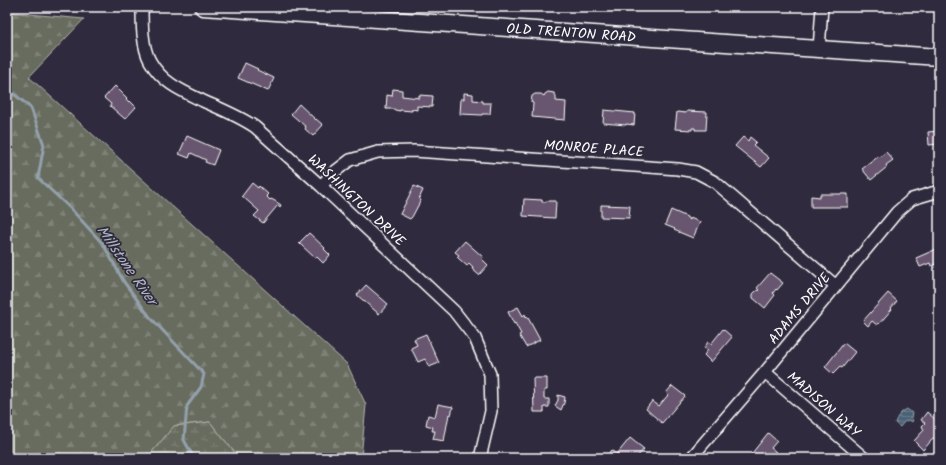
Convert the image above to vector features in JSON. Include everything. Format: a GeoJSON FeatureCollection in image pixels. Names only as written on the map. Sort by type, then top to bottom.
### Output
{"type":"FeatureCollection","features":[{"type":"Feature","properties":{"kind":"main road","name":"OLD TRENTON ROAD"},"geometry":{"type":"LineString","coordinates":[[203,7],[939,57]]}},
{"type":"Feature","properties":{"kind":"street","name":"WASHINGTON DRIVE"},"geometry":{"type":"LineString","coordinates":[[142,7],[144,44],[150,61],[162,78],[178,89],[244,119],[255,127],[321,186],[454,311],[475,338],[490,374],[491,411],[480,458]]}},
{"type":"Feature","properties":{"kind":"street"},"geometry":{"type":"LineString","coordinates":[[819,49],[822,7]]}},
{"type":"Feature","properties":{"kind":"street","name":"MONROE PLACE"},"geometry":{"type":"LineString","coordinates":[[321,186],[333,173],[350,160],[378,152],[414,151],[678,169],[696,172],[715,182],[836,286]]}},
{"type":"Feature","properties":{"kind":"street","name":"ADAMS DRIVE"},"geometry":{"type":"LineString","coordinates":[[691,458],[765,372],[897,212],[912,199],[939,191]]}},
{"type":"Feature","properties":{"kind":"street","name":"MADISON WAY"},"geometry":{"type":"LineString","coordinates":[[765,372],[864,458]]}},
{"type":"Feature","properties":{"kind":"green space"},"geometry":{"type":"Polygon","coordinates":[[[7,12],[84,19],[29,77],[347,364],[366,405],[361,458],[239,458],[210,422],[174,426],[147,458],[7,458],[7,12]]]}},
{"type":"Feature","properties":{"kind":"green space"},"geometry":{"type":"Polygon","coordinates":[[[210,422],[239,458],[147,458],[174,426],[210,422]]]}},
{"type":"Feature","properties":{"kind":"water"},"geometry":{"type":"Polygon","coordinates":[[[907,409],[912,413],[911,418],[913,420],[912,422],[909,420],[904,422],[900,427],[895,423],[900,414],[907,409]]]}},
{"type":"Feature","properties":{"kind":"building"},"geometry":{"type":"Polygon","coordinates":[[[245,63],[274,78],[268,91],[238,78],[245,63]]]}},
{"type":"Feature","properties":{"kind":"building"},"geometry":{"type":"Polygon","coordinates":[[[115,86],[129,102],[130,101],[136,107],[125,119],[110,106],[111,104],[104,98],[115,86]]]}},
{"type":"Feature","properties":{"kind":"building"},"geometry":{"type":"Polygon","coordinates":[[[393,89],[402,90],[402,96],[419,98],[419,95],[433,96],[432,107],[417,106],[417,110],[412,109],[412,111],[386,109],[387,95],[392,96],[393,89]]]}},
{"type":"Feature","properties":{"kind":"building"},"geometry":{"type":"Polygon","coordinates":[[[548,92],[554,93],[556,96],[556,101],[566,102],[565,120],[532,117],[532,96],[535,94],[541,94],[544,96],[548,92]]]}},
{"type":"Feature","properties":{"kind":"building"},"geometry":{"type":"Polygon","coordinates":[[[464,93],[473,94],[473,100],[483,101],[483,103],[491,103],[490,114],[460,114],[461,99],[464,99],[464,93]]]}},
{"type":"Feature","properties":{"kind":"building"},"geometry":{"type":"Polygon","coordinates":[[[299,104],[323,125],[313,136],[305,129],[306,127],[291,114],[299,104]]]}},
{"type":"Feature","properties":{"kind":"building"},"geometry":{"type":"Polygon","coordinates":[[[604,110],[635,113],[634,125],[603,123],[604,110]]]}},
{"type":"Feature","properties":{"kind":"building"},"geometry":{"type":"Polygon","coordinates":[[[687,111],[707,112],[706,130],[695,130],[695,128],[692,128],[692,130],[675,129],[677,112],[686,113],[687,111]]]}},
{"type":"Feature","properties":{"kind":"building"},"geometry":{"type":"Polygon","coordinates":[[[938,126],[939,144],[929,145],[928,132],[938,131],[938,126]]]}},
{"type":"Feature","properties":{"kind":"building"},"geometry":{"type":"Polygon","coordinates":[[[187,136],[219,150],[213,165],[191,153],[189,158],[179,154],[187,136]]]}},
{"type":"Feature","properties":{"kind":"building"},"geometry":{"type":"Polygon","coordinates":[[[743,137],[748,141],[750,137],[756,142],[753,145],[769,158],[761,167],[735,146],[743,137]]]}},
{"type":"Feature","properties":{"kind":"building"},"geometry":{"type":"Polygon","coordinates":[[[886,152],[893,160],[871,180],[862,169],[886,152]]]}},
{"type":"Feature","properties":{"kind":"building"},"geometry":{"type":"Polygon","coordinates":[[[252,183],[258,188],[259,186],[268,194],[266,196],[270,200],[271,199],[281,205],[280,207],[278,205],[263,223],[254,216],[259,211],[242,196],[252,183]]]}},
{"type":"Feature","properties":{"kind":"building"},"geometry":{"type":"Polygon","coordinates":[[[414,186],[423,190],[419,199],[421,200],[410,219],[400,214],[414,186]]]}},
{"type":"Feature","properties":{"kind":"building"},"geometry":{"type":"Polygon","coordinates":[[[820,194],[848,194],[848,207],[811,207],[811,196],[820,197],[820,194]]]}},
{"type":"Feature","properties":{"kind":"building"},"geometry":{"type":"Polygon","coordinates":[[[524,199],[542,200],[542,202],[556,201],[555,218],[523,216],[524,199]]]}},
{"type":"Feature","properties":{"kind":"building"},"geometry":{"type":"Polygon","coordinates":[[[601,205],[630,206],[629,218],[601,217],[601,205]]]}},
{"type":"Feature","properties":{"kind":"building"},"geometry":{"type":"Polygon","coordinates":[[[671,210],[687,217],[690,220],[690,218],[700,222],[693,238],[665,225],[671,210]]]}},
{"type":"Feature","properties":{"kind":"building"},"geometry":{"type":"Polygon","coordinates":[[[309,233],[325,248],[324,249],[330,255],[323,263],[317,257],[315,258],[299,243],[309,233]]]}},
{"type":"Feature","properties":{"kind":"building"},"geometry":{"type":"Polygon","coordinates":[[[465,241],[483,257],[482,259],[488,265],[479,275],[472,269],[473,267],[469,263],[467,266],[457,257],[459,255],[455,252],[465,241]]]}},
{"type":"Feature","properties":{"kind":"building"},"geometry":{"type":"Polygon","coordinates":[[[939,248],[939,262],[931,266],[930,263],[920,267],[916,258],[939,248]]]}},
{"type":"Feature","properties":{"kind":"building"},"geometry":{"type":"Polygon","coordinates":[[[770,273],[783,283],[773,293],[775,295],[765,308],[753,298],[753,294],[759,290],[757,288],[770,273]]]}},
{"type":"Feature","properties":{"kind":"building"},"geometry":{"type":"Polygon","coordinates":[[[366,285],[388,304],[379,314],[357,295],[366,285]]]}},
{"type":"Feature","properties":{"kind":"building"},"geometry":{"type":"Polygon","coordinates":[[[888,293],[897,301],[879,324],[878,323],[877,325],[872,321],[868,326],[863,321],[888,293]]]}},
{"type":"Feature","properties":{"kind":"building"},"geometry":{"type":"Polygon","coordinates":[[[518,307],[523,316],[525,314],[526,317],[527,316],[540,340],[526,347],[519,335],[521,334],[508,312],[518,307]]]}},
{"type":"Feature","properties":{"kind":"building"},"geometry":{"type":"Polygon","coordinates":[[[723,329],[732,337],[711,362],[704,355],[708,350],[704,348],[708,342],[711,344],[723,329]]]}},
{"type":"Feature","properties":{"kind":"building"},"geometry":{"type":"Polygon","coordinates":[[[426,334],[439,363],[429,367],[425,359],[418,362],[411,348],[417,345],[414,339],[426,334]]]}},
{"type":"Feature","properties":{"kind":"building"},"geometry":{"type":"Polygon","coordinates":[[[844,343],[855,352],[842,368],[840,367],[833,374],[825,367],[844,343]]]}},
{"type":"Feature","properties":{"kind":"building"},"geometry":{"type":"Polygon","coordinates":[[[533,378],[547,378],[547,390],[544,390],[544,399],[549,399],[549,407],[544,407],[544,412],[534,412],[533,378]]]}},
{"type":"Feature","properties":{"kind":"building"},"geometry":{"type":"Polygon","coordinates":[[[672,386],[685,396],[662,423],[646,409],[652,401],[659,406],[668,395],[666,393],[672,386]]]}},
{"type":"Feature","properties":{"kind":"building"},"geometry":{"type":"Polygon","coordinates":[[[558,395],[565,397],[561,410],[555,406],[558,400],[558,395]]]}},
{"type":"Feature","properties":{"kind":"building"},"geometry":{"type":"Polygon","coordinates":[[[438,404],[453,407],[451,415],[449,414],[444,441],[433,439],[435,431],[432,431],[433,427],[426,425],[428,415],[435,417],[438,404]]]}},
{"type":"Feature","properties":{"kind":"building"},"geometry":{"type":"Polygon","coordinates":[[[927,412],[939,423],[939,432],[923,450],[914,441],[924,430],[922,426],[925,423],[921,420],[927,412]]]}},
{"type":"Feature","properties":{"kind":"building"},"geometry":{"type":"Polygon","coordinates":[[[768,433],[777,441],[771,448],[776,452],[770,458],[750,458],[749,457],[768,433]]]}},
{"type":"Feature","properties":{"kind":"building"},"geometry":{"type":"Polygon","coordinates":[[[630,438],[644,449],[637,457],[610,458],[607,456],[612,450],[617,454],[630,438]]]}},
{"type":"Feature","properties":{"kind":"waterway","name":"Millstone River"},"geometry":{"type":"LineString","coordinates":[[7,93],[14,94],[31,108],[44,145],[38,178],[71,209],[103,244],[124,282],[149,316],[204,374],[201,387],[187,406],[184,440],[194,458]]}}]}
